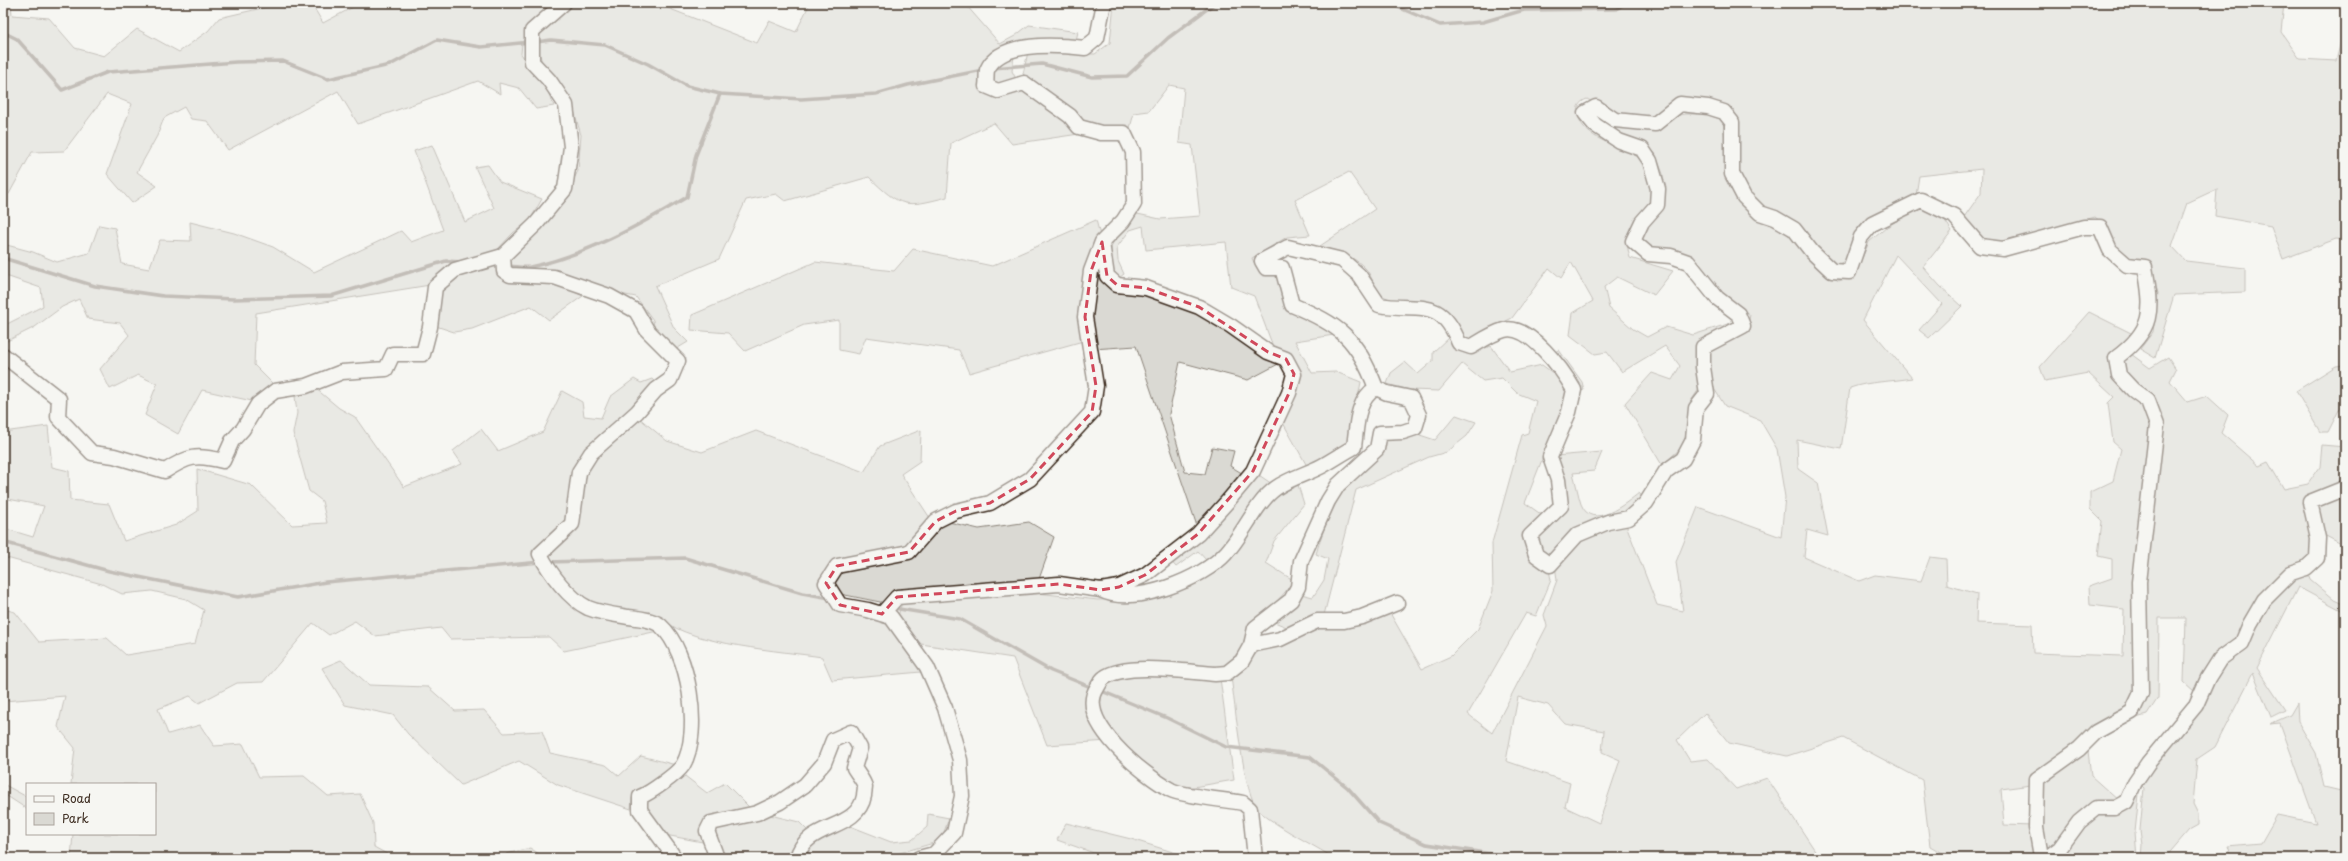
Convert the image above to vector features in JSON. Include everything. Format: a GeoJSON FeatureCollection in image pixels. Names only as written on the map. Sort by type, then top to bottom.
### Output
{"type":"FeatureCollection","features":[{"type":"Feature","properties":{"kind":"street"},"geometry":{"type":"LineString","coordinates":[[3,355],[59,399],[58,417],[92,453],[114,456],[165,471],[183,459],[202,456],[223,461],[232,441],[243,429],[258,404],[275,391],[306,386],[342,372],[386,369],[393,354],[423,354],[430,327],[435,287],[455,270],[503,256],[536,224],[565,189],[571,146],[566,105],[549,80],[532,62],[532,31],[564,3]]}},
{"type":"Feature","properties":{"kind":"street"},"geometry":{"type":"LineString","coordinates":[[919,858],[934,854],[954,833],[962,796],[960,760],[945,708],[927,667],[891,617],[840,605],[826,583],[837,566],[909,552],[936,521],[956,511],[990,503],[1030,480],[1092,412],[1096,386],[1085,317],[1091,271],[1102,242],[1123,221],[1134,204],[1132,152],[1124,134],[1101,133],[1079,127],[1070,116],[1024,83],[998,91],[986,86],[987,71],[997,56],[1024,48],[1052,44],[1085,48],[1097,38],[1104,3]]}},
{"type":"Feature","properties":{"kind":"street"},"geometry":{"type":"LineString","coordinates":[[1255,858],[1250,808],[1243,803],[1172,791],[1139,767],[1113,745],[1094,714],[1093,695],[1104,678],[1130,668],[1215,674],[1227,673],[1242,661],[1251,645],[1255,628],[1291,600],[1298,587],[1301,561],[1328,501],[1338,485],[1377,449],[1380,433],[1403,432],[1415,428],[1419,415],[1411,398],[1387,393],[1376,388],[1371,374],[1350,337],[1331,323],[1292,305],[1282,268],[1266,268],[1262,261],[1288,247],[1342,260],[1359,275],[1378,304],[1396,308],[1421,306],[1436,311],[1453,327],[1459,343],[1471,347],[1506,329],[1523,332],[1542,348],[1565,375],[1574,390],[1569,412],[1550,457],[1558,480],[1561,506],[1530,536],[1536,555],[1550,565],[1577,535],[1608,522],[1629,518],[1646,503],[1666,471],[1683,459],[1693,440],[1696,408],[1707,394],[1703,368],[1703,347],[1743,326],[1738,314],[1716,298],[1688,262],[1671,256],[1648,254],[1633,240],[1642,222],[1657,205],[1658,189],[1650,161],[1642,149],[1620,141],[1595,125],[1585,113],[1596,107],[1615,120],[1630,123],[1655,124],[1680,104],[1708,107],[1724,112],[1732,122],[1732,174],[1744,197],[1760,213],[1775,218],[1794,229],[1812,252],[1832,271],[1849,272],[1861,237],[1872,224],[1921,200],[1954,216],[1980,246],[2003,250],[2084,227],[2100,227],[2110,250],[2127,266],[2145,267],[2151,297],[2147,325],[2134,344],[2116,358],[2119,375],[2133,390],[2148,401],[2157,425],[2139,582],[2141,693],[2132,712],[2096,732],[2079,749],[2037,779],[2036,828],[2040,856],[2048,857],[2060,848],[2079,822],[2096,808],[2115,808],[2126,802],[2148,763],[2196,705],[2208,678],[2220,659],[2242,643],[2250,624],[2264,600],[2290,573],[2306,568],[2317,558],[2318,538],[2310,502],[2345,488]]}},
{"type":"Feature","properties":{"kind":"street"},"geometry":{"type":"LineString","coordinates":[[1101,590],[1119,586],[1145,575],[1198,534],[1227,502],[1253,471],[1269,442],[1289,393],[1294,374],[1286,359],[1268,352],[1231,326],[1199,307],[1146,288],[1117,284],[1107,276],[1102,242]]}},
{"type":"Feature","properties":{"kind":"street"},"geometry":{"type":"LineString","coordinates":[[503,256],[504,271],[510,275],[554,277],[610,296],[636,311],[647,330],[678,361],[670,380],[656,390],[637,412],[591,453],[579,472],[572,524],[540,554],[549,571],[575,599],[588,608],[660,624],[674,643],[687,678],[693,712],[691,745],[682,766],[652,792],[640,798],[640,810],[675,858]]}},
{"type":"Feature","properties":{"kind":"street"},"geometry":{"type":"LineString","coordinates":[[882,614],[897,597],[1059,584],[1101,590],[1109,594],[1150,593],[1199,573],[1226,554],[1262,503],[1275,488],[1322,466],[1354,447],[1360,410],[1366,394],[1376,388]]}},
{"type":"Feature","properties":{"kind":"street"},"geometry":{"type":"LineString","coordinates":[[1251,645],[1280,639],[1317,621],[1344,621],[1362,617],[1397,603]]}},
{"type":"Feature","properties":{"kind":"street"},"geometry":{"type":"LineString","coordinates":[[717,858],[707,831],[711,823],[757,814],[780,802],[805,785],[824,762],[833,740],[851,732],[860,748],[854,768],[865,787],[862,805],[857,813],[837,824],[817,832],[797,858]]}},
{"type":"Feature","properties":{"kind":"highlighted area"},"geometry":{"type":"Polygon","coordinates":[[[1102,242],[1107,276],[1117,285],[1146,288],[1199,307],[1268,352],[1286,359],[1294,374],[1289,393],[1253,471],[1198,534],[1145,575],[1119,587],[1101,590],[1059,584],[897,597],[882,614],[840,605],[826,583],[837,566],[909,552],[936,521],[956,511],[990,503],[1030,479],[1092,412],[1096,386],[1085,317],[1091,271],[1102,242]]]}},
{"type":"Feature","properties":{"kind":"green space"},"geometry":{"type":"Polygon","coordinates":[[[3,3],[11,3],[12,15],[49,18],[75,48],[104,56],[137,29],[179,52],[208,31],[219,18],[284,3],[311,3],[323,23],[357,5],[357,3],[557,3],[529,30],[522,43],[521,54],[545,85],[554,106],[536,109],[519,88],[499,83],[500,94],[478,81],[358,124],[338,91],[228,150],[207,121],[191,119],[184,107],[164,118],[157,136],[137,172],[157,186],[132,203],[107,174],[132,104],[107,94],[64,151],[32,152],[9,194],[3,193],[3,3]]]}},
{"type":"Feature","properties":{"kind":"green space"},"geometry":{"type":"Polygon","coordinates":[[[574,3],[655,3],[757,43],[769,21],[796,32],[809,5],[801,3],[951,3],[966,5],[1000,44],[1015,36],[1029,25],[1078,32],[1076,40],[1050,39],[1030,46],[1014,55],[1012,71],[1019,85],[1044,100],[1079,134],[1012,144],[994,123],[951,143],[947,197],[933,201],[912,204],[904,203],[889,195],[869,177],[785,201],[776,194],[746,200],[719,259],[655,286],[674,328],[688,342],[673,351],[655,334],[653,320],[636,297],[513,269],[509,258],[566,194],[578,171],[581,135],[570,97],[542,63],[539,51],[539,29],[574,3]]]}},
{"type":"Feature","properties":{"kind":"green space"},"geometry":{"type":"Polygon","coordinates":[[[1114,3],[2284,3],[2281,32],[2300,59],[2336,61],[2345,25],[2345,240],[2336,239],[2283,259],[2271,226],[2215,216],[2217,189],[2187,203],[2172,246],[2186,261],[2245,268],[2245,292],[2174,295],[2155,358],[2140,349],[2153,332],[2158,293],[2147,262],[2126,258],[2112,246],[2105,225],[2095,217],[2026,238],[2012,241],[1991,241],[1979,234],[1964,217],[1981,193],[1982,169],[1919,176],[1916,195],[1892,210],[1872,216],[1864,221],[1857,230],[1851,250],[1845,260],[1839,264],[1830,266],[1759,207],[1738,177],[1733,115],[1721,103],[1676,98],[1668,107],[1654,116],[1641,118],[1621,117],[1587,99],[1580,103],[1577,110],[1581,123],[1594,136],[1637,157],[1647,170],[1652,184],[1652,195],[1648,205],[1630,232],[1628,244],[1630,258],[1673,271],[1654,295],[1617,277],[1604,287],[1609,308],[1633,329],[1647,337],[1666,327],[1693,335],[1734,322],[1734,327],[1698,344],[1701,386],[1691,401],[1685,439],[1680,449],[1662,465],[1625,403],[1652,373],[1672,380],[1680,366],[1665,346],[1622,372],[1607,352],[1595,354],[1570,335],[1573,313],[1593,301],[1571,262],[1561,278],[1549,268],[1512,318],[1466,341],[1451,315],[1444,308],[1436,304],[1393,300],[1381,295],[1368,272],[1361,264],[1344,254],[1320,246],[1375,209],[1349,172],[1295,200],[1310,235],[1287,237],[1252,258],[1256,267],[1261,271],[1276,273],[1281,292],[1291,312],[1309,319],[1334,335],[1295,341],[1312,373],[1336,372],[1361,382],[1349,444],[1307,466],[1282,421],[1302,375],[1290,354],[1274,349],[1254,296],[1231,287],[1226,242],[1146,250],[1143,226],[1130,230],[1117,247],[1118,261],[1124,274],[1119,278],[1113,269],[1110,260],[1112,244],[1133,213],[1160,219],[1200,216],[1192,145],[1179,143],[1184,88],[1169,85],[1149,111],[1134,113],[1130,128],[1100,127],[1082,122],[1062,100],[1030,83],[1023,74],[1028,52],[1095,54],[1110,43],[1114,3]]]}},
{"type":"Feature","properties":{"kind":"green space"},"geometry":{"type":"Polygon","coordinates":[[[1593,112],[1617,127],[1640,130],[1658,128],[1673,116],[1686,114],[1706,114],[1723,120],[1728,176],[1790,233],[1826,274],[1839,281],[1855,274],[1869,242],[1887,227],[1921,205],[1942,216],[1952,231],[1923,267],[1940,286],[1962,306],[1929,338],[1919,330],[1942,304],[1896,255],[1863,320],[1912,378],[1865,384],[1850,388],[1841,449],[1797,440],[1798,469],[1818,483],[1828,536],[1807,530],[1804,557],[1859,581],[1875,575],[1921,581],[1930,557],[1946,559],[1947,585],[1977,594],[1976,623],[2032,625],[2033,653],[2123,656],[2124,609],[2090,605],[2089,586],[2112,578],[2112,559],[2098,556],[2102,521],[2090,509],[2090,492],[2113,481],[2121,449],[2113,442],[2108,403],[2114,397],[2088,373],[2045,381],[2040,367],[2089,312],[2135,335],[2115,358],[2146,405],[2153,427],[2137,694],[2124,712],[2031,785],[2001,789],[2004,825],[2033,826],[2036,858],[1951,858],[1930,846],[1922,780],[1843,738],[1787,756],[1729,743],[1705,713],[1677,740],[1690,761],[1708,759],[1736,789],[1767,778],[1820,858],[1330,858],[1329,855],[1284,829],[1267,817],[1259,811],[1253,802],[1248,787],[1240,748],[1231,677],[1261,649],[1317,626],[1390,613],[1422,669],[1451,656],[1478,629],[1493,591],[1492,543],[1522,435],[1528,433],[1536,401],[1517,393],[1502,378],[1483,381],[1462,364],[1439,391],[1410,390],[1387,384],[1391,373],[1405,362],[1418,374],[1433,361],[1433,352],[1449,337],[1474,351],[1491,346],[1510,372],[1542,365],[1561,379],[1567,396],[1525,503],[1542,515],[1526,533],[1549,570],[1551,580],[1536,616],[1526,613],[1468,714],[1492,733],[1547,626],[1544,615],[1557,580],[1555,565],[1581,536],[1625,522],[1657,605],[1683,611],[1676,562],[1698,507],[1781,537],[1785,497],[1777,449],[1760,420],[1725,406],[1708,379],[1706,349],[1747,328],[1750,315],[1726,297],[1691,257],[1647,249],[1639,239],[1664,193],[1663,174],[1655,153],[1644,145],[1625,140],[1598,119],[1593,112]],[[1518,697],[1506,761],[1570,783],[1565,807],[1599,823],[1620,760],[1602,752],[1604,731],[1565,724],[1548,705],[1518,697]]]}},
{"type":"Feature","properties":{"kind":"green space"},"geometry":{"type":"Polygon","coordinates":[[[432,145],[465,222],[494,208],[475,167],[488,165],[500,182],[542,199],[530,220],[513,233],[497,250],[451,268],[430,285],[256,313],[254,365],[273,384],[252,401],[202,390],[178,434],[145,415],[157,384],[138,375],[110,389],[100,369],[129,335],[120,323],[88,319],[79,299],[62,307],[35,327],[3,343],[3,326],[43,306],[41,288],[3,275],[3,244],[33,252],[57,262],[89,253],[99,225],[115,228],[122,264],[149,269],[160,240],[191,241],[190,222],[234,233],[273,247],[314,272],[401,231],[411,242],[443,230],[414,151],[432,145]]]}},
{"type":"Feature","properties":{"kind":"green space"},"geometry":{"type":"Polygon","coordinates":[[[1096,220],[1101,239],[1083,341],[969,373],[959,350],[866,337],[859,354],[839,350],[839,320],[804,325],[745,351],[728,333],[691,330],[692,315],[815,262],[894,271],[913,249],[992,266],[1096,220]]]}},
{"type":"Feature","properties":{"kind":"green space"},"geometry":{"type":"Polygon","coordinates":[[[1101,252],[1104,277],[1198,309],[1284,361],[1248,380],[1180,362],[1169,414],[1185,472],[1205,474],[1212,447],[1234,451],[1230,466],[1245,475],[1198,529],[1136,346],[1093,349],[1089,315],[1101,252]]]}},
{"type":"Feature","properties":{"kind":"green space"},"geometry":{"type":"Polygon","coordinates":[[[498,265],[555,283],[583,296],[549,320],[531,306],[472,329],[454,332],[436,326],[439,288],[457,273],[498,265]]]}},
{"type":"Feature","properties":{"kind":"green space"},"geometry":{"type":"Polygon","coordinates":[[[1559,350],[1582,382],[1584,390],[1578,392],[1552,353],[1559,350]]]}},
{"type":"Feature","properties":{"kind":"green space"},"geometry":{"type":"Polygon","coordinates":[[[2131,354],[2150,368],[2168,357],[2176,369],[2170,381],[2188,402],[2207,396],[2228,415],[2221,433],[2259,466],[2268,462],[2284,489],[2308,484],[2320,467],[2322,445],[2345,447],[2345,484],[2310,499],[2315,540],[2313,557],[2287,572],[2239,642],[2195,692],[2184,682],[2186,618],[2159,618],[2158,698],[2147,715],[2121,722],[2135,710],[2143,581],[2161,424],[2129,382],[2121,360],[2131,354]]]}},
{"type":"Feature","properties":{"kind":"green space"},"geometry":{"type":"Polygon","coordinates":[[[2345,365],[2345,398],[2328,432],[2320,432],[2296,391],[2336,366],[2345,365]]]}},
{"type":"Feature","properties":{"kind":"green space"},"geometry":{"type":"Polygon","coordinates":[[[634,379],[641,383],[652,379],[658,385],[587,451],[568,522],[535,552],[540,569],[567,599],[643,624],[658,631],[564,651],[549,637],[450,639],[441,628],[375,636],[355,621],[329,635],[313,623],[263,682],[237,683],[199,703],[190,696],[158,709],[168,734],[200,725],[214,746],[243,744],[259,777],[304,776],[328,796],[360,794],[373,823],[374,847],[394,858],[71,858],[73,835],[156,835],[156,783],[71,783],[75,748],[58,727],[65,696],[4,701],[3,699],[3,609],[15,612],[39,642],[107,638],[126,655],[195,644],[204,610],[186,599],[152,591],[122,594],[102,584],[3,557],[3,528],[33,537],[44,506],[3,498],[3,432],[48,426],[52,467],[69,471],[70,500],[109,504],[124,541],[176,525],[198,511],[197,469],[251,485],[292,525],[327,523],[322,501],[309,491],[293,433],[297,413],[295,396],[315,388],[339,408],[355,417],[404,487],[462,464],[453,451],[481,429],[498,451],[543,432],[562,391],[582,402],[584,416],[601,418],[610,397],[634,379]]]}},
{"type":"Feature","properties":{"kind":"green space"},"geometry":{"type":"Polygon","coordinates":[[[1456,415],[1476,422],[1467,436],[1447,452],[1429,457],[1356,490],[1324,615],[1289,628],[1272,621],[1301,594],[1313,597],[1324,580],[1328,559],[1316,554],[1328,519],[1343,490],[1384,436],[1420,435],[1435,440],[1456,415]]]}},
{"type":"Feature","properties":{"kind":"green space"},"geometry":{"type":"Polygon","coordinates":[[[638,417],[667,441],[702,452],[756,431],[864,472],[880,446],[921,430],[920,461],[901,474],[930,518],[905,548],[855,557],[823,584],[840,609],[889,622],[908,647],[921,672],[832,680],[822,657],[739,646],[716,641],[677,629],[663,620],[588,603],[556,570],[548,556],[576,526],[582,499],[585,469],[597,453],[638,417]]]}},
{"type":"Feature","properties":{"kind":"green space"},"geometry":{"type":"Polygon","coordinates":[[[1602,452],[1594,471],[1573,473],[1581,504],[1586,512],[1593,516],[1609,513],[1639,493],[1645,500],[1628,513],[1547,560],[1538,553],[1534,536],[1565,505],[1555,456],[1602,452]]]}},
{"type":"Feature","properties":{"kind":"green space"},"geometry":{"type":"Polygon","coordinates":[[[1256,473],[1272,484],[1222,552],[1206,560],[1198,551],[1176,567],[1169,559],[1256,473]]]}},
{"type":"Feature","properties":{"kind":"green space"},"geometry":{"type":"Polygon","coordinates":[[[1298,485],[1304,504],[1274,541],[1266,563],[1293,580],[1240,650],[1219,671],[1234,780],[1159,793],[1109,741],[1047,745],[1013,658],[921,644],[898,616],[903,599],[1038,593],[1098,600],[1154,598],[1191,587],[1231,558],[1277,490],[1298,485]]]}},
{"type":"Feature","properties":{"kind":"green space"},"geometry":{"type":"Polygon","coordinates":[[[2345,492],[2345,513],[2341,514],[2345,525],[2345,546],[2324,535],[2314,513],[2321,501],[2345,492]]]}},
{"type":"Feature","properties":{"kind":"green space"},"geometry":{"type":"Polygon","coordinates":[[[940,520],[979,529],[1029,522],[1054,537],[1039,579],[885,603],[840,594],[832,583],[839,568],[887,559],[940,520]]]}},
{"type":"Feature","properties":{"kind":"green space"},"geometry":{"type":"Polygon","coordinates":[[[2307,570],[2310,579],[2334,599],[2345,604],[2345,612],[2298,587],[2257,668],[2285,710],[2271,717],[2253,673],[2215,747],[2197,759],[2193,804],[2198,814],[2198,825],[2189,830],[2165,858],[2141,858],[2142,845],[2140,830],[2144,788],[2138,782],[2266,599],[2307,570]]]}},
{"type":"Feature","properties":{"kind":"green space"},"geometry":{"type":"Polygon","coordinates":[[[341,660],[369,685],[428,687],[455,711],[484,710],[504,733],[542,731],[550,753],[606,765],[619,776],[641,756],[676,765],[637,792],[632,798],[631,809],[558,785],[519,761],[461,785],[408,734],[393,715],[345,705],[322,668],[341,660]]]}},
{"type":"Feature","properties":{"kind":"green space"},"geometry":{"type":"Polygon","coordinates":[[[2297,703],[2298,722],[2316,753],[2324,787],[2345,792],[2345,858],[2231,858],[2227,846],[2261,843],[2277,815],[2316,823],[2280,723],[2270,724],[2290,715],[2297,703]]]}},
{"type":"Feature","properties":{"kind":"green space"},"geometry":{"type":"Polygon","coordinates":[[[2088,751],[2091,776],[2119,801],[2043,852],[2041,780],[2088,751]]]}},
{"type":"Feature","properties":{"kind":"green space"},"geometry":{"type":"Polygon","coordinates":[[[685,776],[707,793],[725,783],[752,810],[711,818],[708,843],[665,835],[645,806],[647,801],[656,791],[685,776]]]}},
{"type":"Feature","properties":{"kind":"green space"},"geometry":{"type":"Polygon","coordinates":[[[3,784],[26,796],[26,808],[7,796],[3,798],[3,784]]]}},
{"type":"Feature","properties":{"kind":"green space"},"geometry":{"type":"Polygon","coordinates":[[[2136,788],[2139,794],[2135,832],[2137,858],[2057,858],[2081,827],[2098,812],[2136,788]]]}},
{"type":"Feature","properties":{"kind":"green space"},"geometry":{"type":"Polygon","coordinates":[[[928,814],[949,818],[944,832],[937,842],[883,858],[800,858],[808,845],[850,826],[891,842],[912,840],[927,827],[928,814]]]}},
{"type":"Feature","properties":{"kind":"green space"},"geometry":{"type":"Polygon","coordinates":[[[770,815],[799,822],[810,833],[800,837],[792,852],[766,857],[748,858],[722,853],[714,833],[718,827],[770,815]]]}},
{"type":"Feature","properties":{"kind":"green space"},"geometry":{"type":"Polygon","coordinates":[[[1066,823],[1131,839],[1192,858],[1108,858],[1057,840],[1066,823]]]}},
{"type":"Feature","properties":{"kind":"green space"},"geometry":{"type":"Polygon","coordinates":[[[530,848],[545,858],[510,858],[506,854],[530,848]]]}},
{"type":"Feature","properties":{"kind":"waterway"},"geometry":{"type":"LineString","coordinates":[[993,68],[1042,64],[1092,77],[1127,76],[1168,38],[1215,3]]}},
{"type":"Feature","properties":{"kind":"waterway"},"geometry":{"type":"LineString","coordinates":[[1388,3],[1440,25],[1483,22],[1524,10],[1616,9],[1626,3]]}},
{"type":"Feature","properties":{"kind":"waterway"},"geometry":{"type":"LineString","coordinates":[[3,32],[17,39],[62,90],[108,72],[236,62],[283,61],[328,79],[390,65],[437,40],[481,47],[530,42]]}},
{"type":"Feature","properties":{"kind":"waterway"},"geometry":{"type":"LineString","coordinates":[[536,42],[551,40],[605,45],[648,64],[687,86],[720,94],[801,99],[876,94],[908,85],[983,70]]}},
{"type":"Feature","properties":{"kind":"waterway"},"geometry":{"type":"LineString","coordinates":[[506,266],[530,267],[571,255],[631,229],[687,197],[696,155],[720,94]]}},
{"type":"Feature","properties":{"kind":"waterway"},"geometry":{"type":"LineString","coordinates":[[3,258],[95,286],[163,296],[234,299],[331,296],[446,261],[462,262]]}},
{"type":"Feature","properties":{"kind":"waterway"},"geometry":{"type":"LineString","coordinates":[[3,542],[109,571],[238,597],[326,582],[541,562]]}},
{"type":"Feature","properties":{"kind":"waterway"},"geometry":{"type":"LineString","coordinates":[[549,562],[685,558],[802,593],[830,598]]}},
{"type":"Feature","properties":{"kind":"waterway"},"geometry":{"type":"LineString","coordinates":[[893,608],[960,619],[1051,671],[1093,688]]}},
{"type":"Feature","properties":{"kind":"waterway"},"geometry":{"type":"LineString","coordinates":[[1099,690],[1167,718],[1226,747],[1310,757],[1348,788],[1379,823],[1426,844],[1518,858]]}}]}
